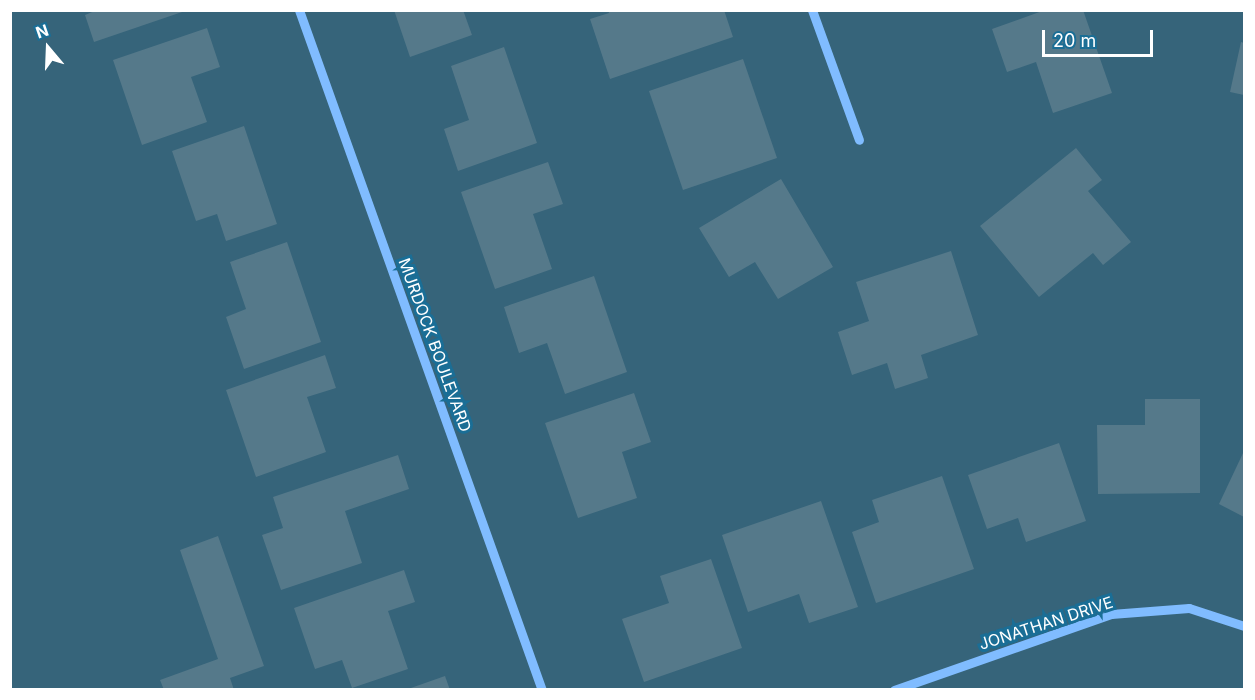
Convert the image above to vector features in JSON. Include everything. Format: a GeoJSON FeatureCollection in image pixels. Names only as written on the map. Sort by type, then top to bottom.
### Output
{"type":"FeatureCollection","features":[{"type":"Feature","properties":{"kind":"street","name":"MURDOCK BOULEVARD"},"geometry":{"type":"LineString","coordinates":[[299,10],[542,690]]}},
{"type":"Feature","properties":{"kind":"street"},"geometry":{"type":"LineString","coordinates":[[812,10],[859,140]]}},
{"type":"Feature","properties":{"kind":"street","name":"JONATHAN DRIVE"},"geometry":{"type":"LineString","coordinates":[[894,690],[1111,614],[1189,608],[1245,626]]}},
{"type":"Feature","properties":{"kind":"building"},"geometry":{"type":"Polygon","coordinates":[[[97,10],[185,11],[94,42],[85,15],[97,10]]]}},
{"type":"Feature","properties":{"kind":"building"},"geometry":{"type":"Polygon","coordinates":[[[394,10],[463,10],[472,35],[410,57],[394,10]]]}},
{"type":"Feature","properties":{"kind":"building"},"geometry":{"type":"Polygon","coordinates":[[[608,10],[724,10],[733,37],[610,79],[590,19],[609,13],[608,10]]]}},
{"type":"Feature","properties":{"kind":"building"},"geometry":{"type":"Polygon","coordinates":[[[1045,10],[1083,10],[1112,93],[1053,113],[1036,62],[1007,72],[992,29],[1045,10]]]}},
{"type":"Feature","properties":{"kind":"building"},"geometry":{"type":"Polygon","coordinates":[[[207,28],[220,67],[191,77],[207,122],[142,145],[113,60],[207,28]]]}},
{"type":"Feature","properties":{"kind":"building"},"geometry":{"type":"Polygon","coordinates":[[[1241,42],[1244,43],[1244,95],[1230,92],[1241,42]]]}},
{"type":"Feature","properties":{"kind":"building"},"geometry":{"type":"Polygon","coordinates":[[[504,47],[537,143],[458,171],[444,129],[469,120],[451,66],[504,47]]]}},
{"type":"Feature","properties":{"kind":"building"},"geometry":{"type":"Polygon","coordinates":[[[743,59],[777,158],[683,190],[649,91],[743,59]]]}},
{"type":"Feature","properties":{"kind":"building"},"geometry":{"type":"Polygon","coordinates":[[[244,126],[277,224],[226,241],[217,214],[196,221],[172,151],[244,126]]]}},
{"type":"Feature","properties":{"kind":"building"},"geometry":{"type":"Polygon","coordinates":[[[1076,148],[1102,180],[1088,191],[1131,242],[1103,265],[1093,253],[1039,297],[980,226],[1076,148]]]}},
{"type":"Feature","properties":{"kind":"building"},"geometry":{"type":"Polygon","coordinates":[[[548,162],[563,204],[533,214],[552,269],[495,289],[461,192],[548,162]]]}},
{"type":"Feature","properties":{"kind":"building"},"geometry":{"type":"Polygon","coordinates":[[[781,179],[833,267],[778,299],[755,262],[729,277],[699,228],[781,179]]]}},
{"type":"Feature","properties":{"kind":"building"},"geometry":{"type":"Polygon","coordinates":[[[287,242],[321,342],[244,369],[226,317],[246,309],[230,262],[287,242]]]}},
{"type":"Feature","properties":{"kind":"building"},"geometry":{"type":"Polygon","coordinates":[[[951,251],[978,335],[921,355],[928,378],[895,389],[887,363],[852,375],[838,332],[869,321],[856,282],[951,251]]]}},
{"type":"Feature","properties":{"kind":"building"},"geometry":{"type":"Polygon","coordinates":[[[594,276],[627,372],[565,394],[547,343],[519,353],[504,307],[594,276]]]}},
{"type":"Feature","properties":{"kind":"building"},"geometry":{"type":"Polygon","coordinates":[[[325,355],[336,388],[307,397],[326,452],[256,477],[226,390],[325,355]]]}},
{"type":"Feature","properties":{"kind":"building"},"geometry":{"type":"Polygon","coordinates":[[[634,393],[651,442],[622,452],[637,498],[578,518],[545,423],[634,393]]]}},
{"type":"Feature","properties":{"kind":"building"},"geometry":{"type":"Polygon","coordinates":[[[1145,399],[1200,399],[1200,493],[1098,494],[1097,425],[1145,425],[1145,399]]]}},
{"type":"Feature","properties":{"kind":"building"},"geometry":{"type":"Polygon","coordinates":[[[1059,443],[1086,521],[1026,542],[1018,518],[987,529],[968,475],[1059,443]]]}},
{"type":"Feature","properties":{"kind":"building"},"geometry":{"type":"Polygon","coordinates":[[[1244,451],[1244,517],[1219,504],[1244,451]]]}},
{"type":"Feature","properties":{"kind":"building"},"geometry":{"type":"Polygon","coordinates":[[[398,455],[409,489],[345,511],[362,563],[281,590],[262,535],[283,528],[273,497],[398,455]]]}},
{"type":"Feature","properties":{"kind":"building"},"geometry":{"type":"Polygon","coordinates":[[[942,476],[974,569],[876,603],[852,532],[879,522],[872,500],[942,476]]]}},
{"type":"Feature","properties":{"kind":"building"},"geometry":{"type":"Polygon","coordinates":[[[821,501],[858,607],[809,623],[799,594],[748,612],[722,535],[821,501]]]}},
{"type":"Feature","properties":{"kind":"building"},"geometry":{"type":"Polygon","coordinates":[[[218,536],[264,666],[230,678],[234,690],[164,690],[160,680],[218,659],[180,550],[218,536]]]}},
{"type":"Feature","properties":{"kind":"building"},"geometry":{"type":"Polygon","coordinates":[[[711,559],[742,648],[644,682],[622,619],[669,603],[660,576],[711,559]]]}},
{"type":"Feature","properties":{"kind":"building"},"geometry":{"type":"Polygon","coordinates":[[[404,570],[415,602],[388,611],[408,669],[352,688],[342,660],[315,669],[294,608],[404,570]]]}},
{"type":"Feature","properties":{"kind":"building"},"geometry":{"type":"Polygon","coordinates":[[[445,676],[450,690],[408,690],[408,689],[445,676]]]}},
{"type":"Feature","properties":{"kind":"cycle path"},"geometry":{"type":"LineString","coordinates":[[299,10],[542,690]]}},
{"type":"Feature","properties":{"kind":"cycle path"},"geometry":{"type":"LineString","coordinates":[[812,10],[859,140]]}},
{"type":"Feature","properties":{"kind":"cycle path"},"geometry":{"type":"LineString","coordinates":[[894,690],[1111,614],[1189,608],[1244,626]]}}]}
